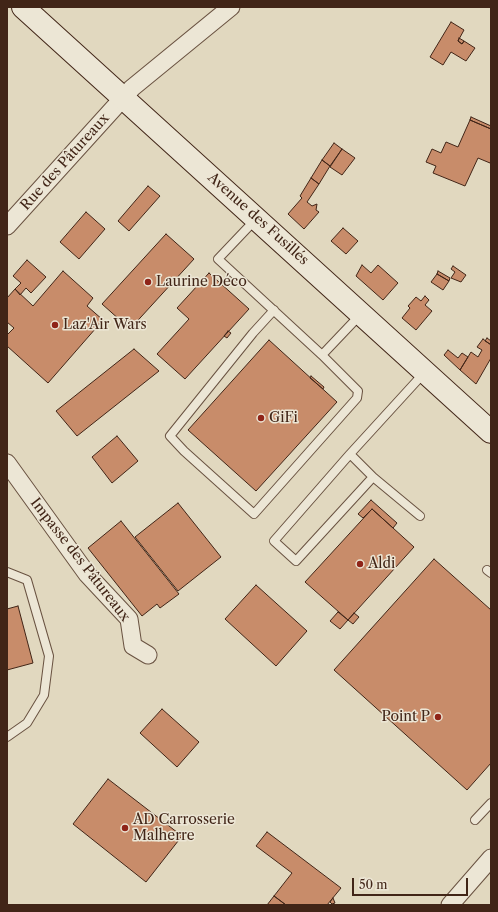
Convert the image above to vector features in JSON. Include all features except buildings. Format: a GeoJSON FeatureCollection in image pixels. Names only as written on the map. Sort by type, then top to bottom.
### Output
{"type":"FeatureCollection","features":[{"type":"Feature","properties":{"kind":"main road","name":"Avenue des Fusillés"},"geometry":{"type":"LineString","coordinates":[[23,7],[426,371],[491,432]]}},
{"type":"Feature","properties":{"kind":"street","name":"Rue des Pâtureaux"},"geometry":{"type":"LineString","coordinates":[[7,225],[132,88],[231,7]]}},
{"type":"Feature","properties":{"kind":"street","name":"Impasse des Pâtureaux"},"geometry":{"type":"LineString","coordinates":[[7,464],[87,574],[129,619],[133,646],[148,655]]}},
{"type":"Feature","properties":{"kind":"street"},"geometry":{"type":"LineString","coordinates":[[450,905],[491,858]]}},
{"type":"Feature","properties":{"kind":"lane"},"geometry":{"type":"LineString","coordinates":[[257,218],[218,259],[274,310],[322,355],[358,391],[357,398],[254,514],[184,451],[170,436],[253,333],[274,310]]}},
{"type":"Feature","properties":{"kind":"lane"},"geometry":{"type":"LineString","coordinates":[[322,355],[362,313]]}},
{"type":"Feature","properties":{"kind":"lane"},"geometry":{"type":"LineString","coordinates":[[373,476],[296,561],[274,541],[350,454],[426,371]]}},
{"type":"Feature","properties":{"kind":"lane"},"geometry":{"type":"LineString","coordinates":[[350,454],[373,476],[420,516]]}},
{"type":"Feature","properties":{"kind":"lane"},"geometry":{"type":"LineString","coordinates":[[7,572],[27,580],[48,656],[44,695],[27,723],[7,737]]}},
{"type":"Feature","properties":{"kind":"lane"},"geometry":{"type":"LineString","coordinates":[[475,820],[491,803]]}},
{"type":"Feature","properties":{"kind":"place","name":"Laurine Déco"},"geometry":{"type":"Point","coordinates":[148,282]}},
{"type":"Feature","properties":{"kind":"place","name":"Laz'Air Wars"},"geometry":{"type":"Point","coordinates":[55,325]}},
{"type":"Feature","properties":{"kind":"place","name":"GiFi"},"geometry":{"type":"Point","coordinates":[261,418]}},
{"type":"Feature","properties":{"kind":"place","name":"Aldi"},"geometry":{"type":"Point","coordinates":[360,564]}},
{"type":"Feature","properties":{"kind":"place","name":"Point P"},"geometry":{"type":"Point","coordinates":[438,717]}},
{"type":"Feature","properties":{"kind":"place","name":"AD Carrosserie Malherre"},"geometry":{"type":"Point","coordinates":[125,828]}}]}
